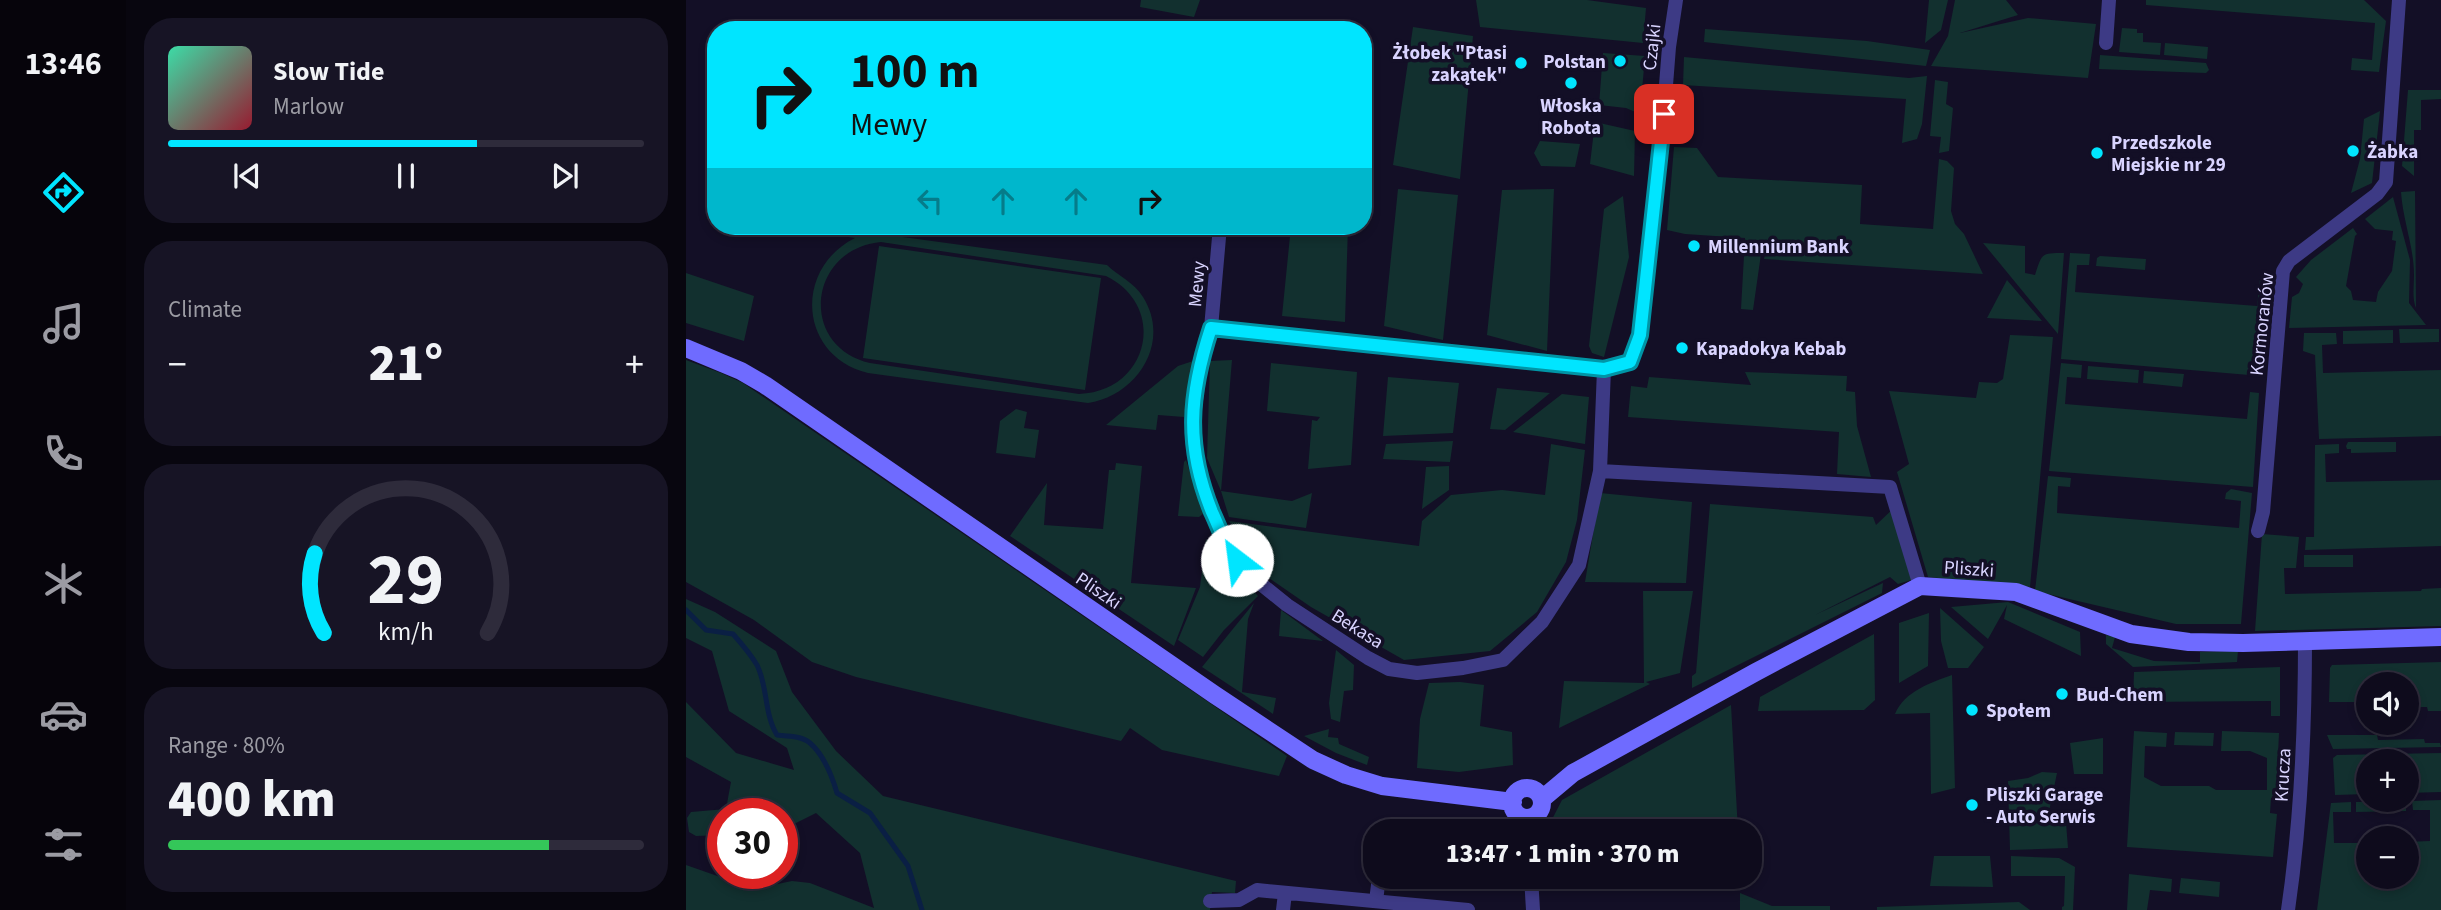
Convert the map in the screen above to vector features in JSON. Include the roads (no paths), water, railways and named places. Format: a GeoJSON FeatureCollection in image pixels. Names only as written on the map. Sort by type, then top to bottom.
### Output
{"type":"FeatureCollection","features":[{"type":"Feature","properties":{"kind":"street","name":"Czajki"},"geometry":{"type":"LineString","coordinates":[[1604,369],[1630,362],[1640,335],[1676,0]]}},
{"type":"Feature","properties":{"kind":"street"},"geometry":{"type":"LineString","coordinates":[[2106,43],[2109,0]]}},
{"type":"Feature","properties":{"kind":"street","name":"Kormoranów"},"geometry":{"type":"LineString","coordinates":[[2258,531],[2263,512],[2283,271],[2289,261],[2377,194],[2386,182],[2399,0]]}},
{"type":"Feature","properties":{"kind":"street","name":"Mewy"},"geometry":{"type":"LineString","coordinates":[[1219,235],[1211,328],[1604,369]]}},
{"type":"Feature","properties":{"kind":"street","name":"Bekasa"},"geometry":{"type":"LineString","coordinates":[[1211,328],[1202,354],[1192,430],[1195,461],[1227,548],[1264,589],[1368,658],[1389,669],[1418,673],[1503,660],[1542,622],[1579,565],[1600,471],[1604,369]]}},
{"type":"Feature","properties":{"kind":"street","name":"Pliszki"},"geometry":{"type":"LineString","coordinates":[[686,348],[741,371],[765,385],[1313,760],[1346,775],[1382,786],[1513,802]]}},
{"type":"Feature","properties":{"kind":"street"},"geometry":{"type":"LineString","coordinates":[[1600,471],[1890,487],[1920,586]]}},
{"type":"Feature","properties":{"kind":"street","name":"Pliszki"},"geometry":{"type":"LineString","coordinates":[[1534,819],[1540,811],[1542,799],[1573,773],[1920,586],[2016,592],[2131,634],[2189,642],[2441,637]]}},
{"type":"Feature","properties":{"kind":"street","name":"Krucza"},"geometry":{"type":"LineString","coordinates":[[2288,910],[2300,811],[2305,641]]}},
{"type":"Feature","properties":{"kind":"street","name":"Pliszki"},"geometry":{"type":"LineString","coordinates":[[1522,819],[1517,814],[1513,802],[1517,792],[1526,788],[1536,791],[1542,799]]}},
{"type":"Feature","properties":{"kind":"street"},"geometry":{"type":"LineString","coordinates":[[1377,901],[1378,889]]}},
{"type":"Feature","properties":{"kind":"street"},"geometry":{"type":"LineString","coordinates":[[1532,889],[1533,910]]}},
{"type":"Feature","properties":{"kind":"street"},"geometry":{"type":"LineString","coordinates":[[1210,901],[1240,900],[1257,890],[1377,901],[1410,907],[1468,910]]}},
{"type":"Feature","properties":{"kind":"street"},"geometry":{"type":"LineString","coordinates":[[1283,910],[1285,893]]}},
{"type":"Feature","properties":{"kind":"waterway"},"geometry":{"type":"LineString","coordinates":[[686,610],[706,630],[733,634],[746,649],[760,673],[770,718],[777,735],[799,738],[810,743],[823,760],[837,793],[870,813],[908,866],[922,910]]}},
{"type":"Feature","properties":{"kind":"place","name":"Polstan"},"geometry":{"type":"Point","coordinates":[1620,61]}},
{"type":"Feature","properties":{"kind":"place","name":"Żłobek \"Ptasi zakątek\""},"geometry":{"type":"Point","coordinates":[1521,63]}},
{"type":"Feature","properties":{"kind":"place","name":"Włoska Robota"},"geometry":{"type":"Point","coordinates":[1571,83]}},
{"type":"Feature","properties":{"kind":"place","name":"Żabka"},"geometry":{"type":"Point","coordinates":[2353,151]}},
{"type":"Feature","properties":{"kind":"place","name":"Przedszkole Miejskie nr 29"},"geometry":{"type":"Point","coordinates":[2097,153]}},
{"type":"Feature","properties":{"kind":"place","name":"Millennium Bank"},"geometry":{"type":"Point","coordinates":[1694,246]}},
{"type":"Feature","properties":{"kind":"place","name":"Kapadokya Kebab"},"geometry":{"type":"Point","coordinates":[1682,348]}},
{"type":"Feature","properties":{"kind":"place","name":"Bud-Chem"},"geometry":{"type":"Point","coordinates":[2062,694]}},
{"type":"Feature","properties":{"kind":"place","name":"Społem"},"geometry":{"type":"Point","coordinates":[1972,710]}},
{"type":"Feature","properties":{"kind":"place","name":"Pliszki Garage - Auto Serwis"},"geometry":{"type":"Point","coordinates":[1972,805]}}]}
